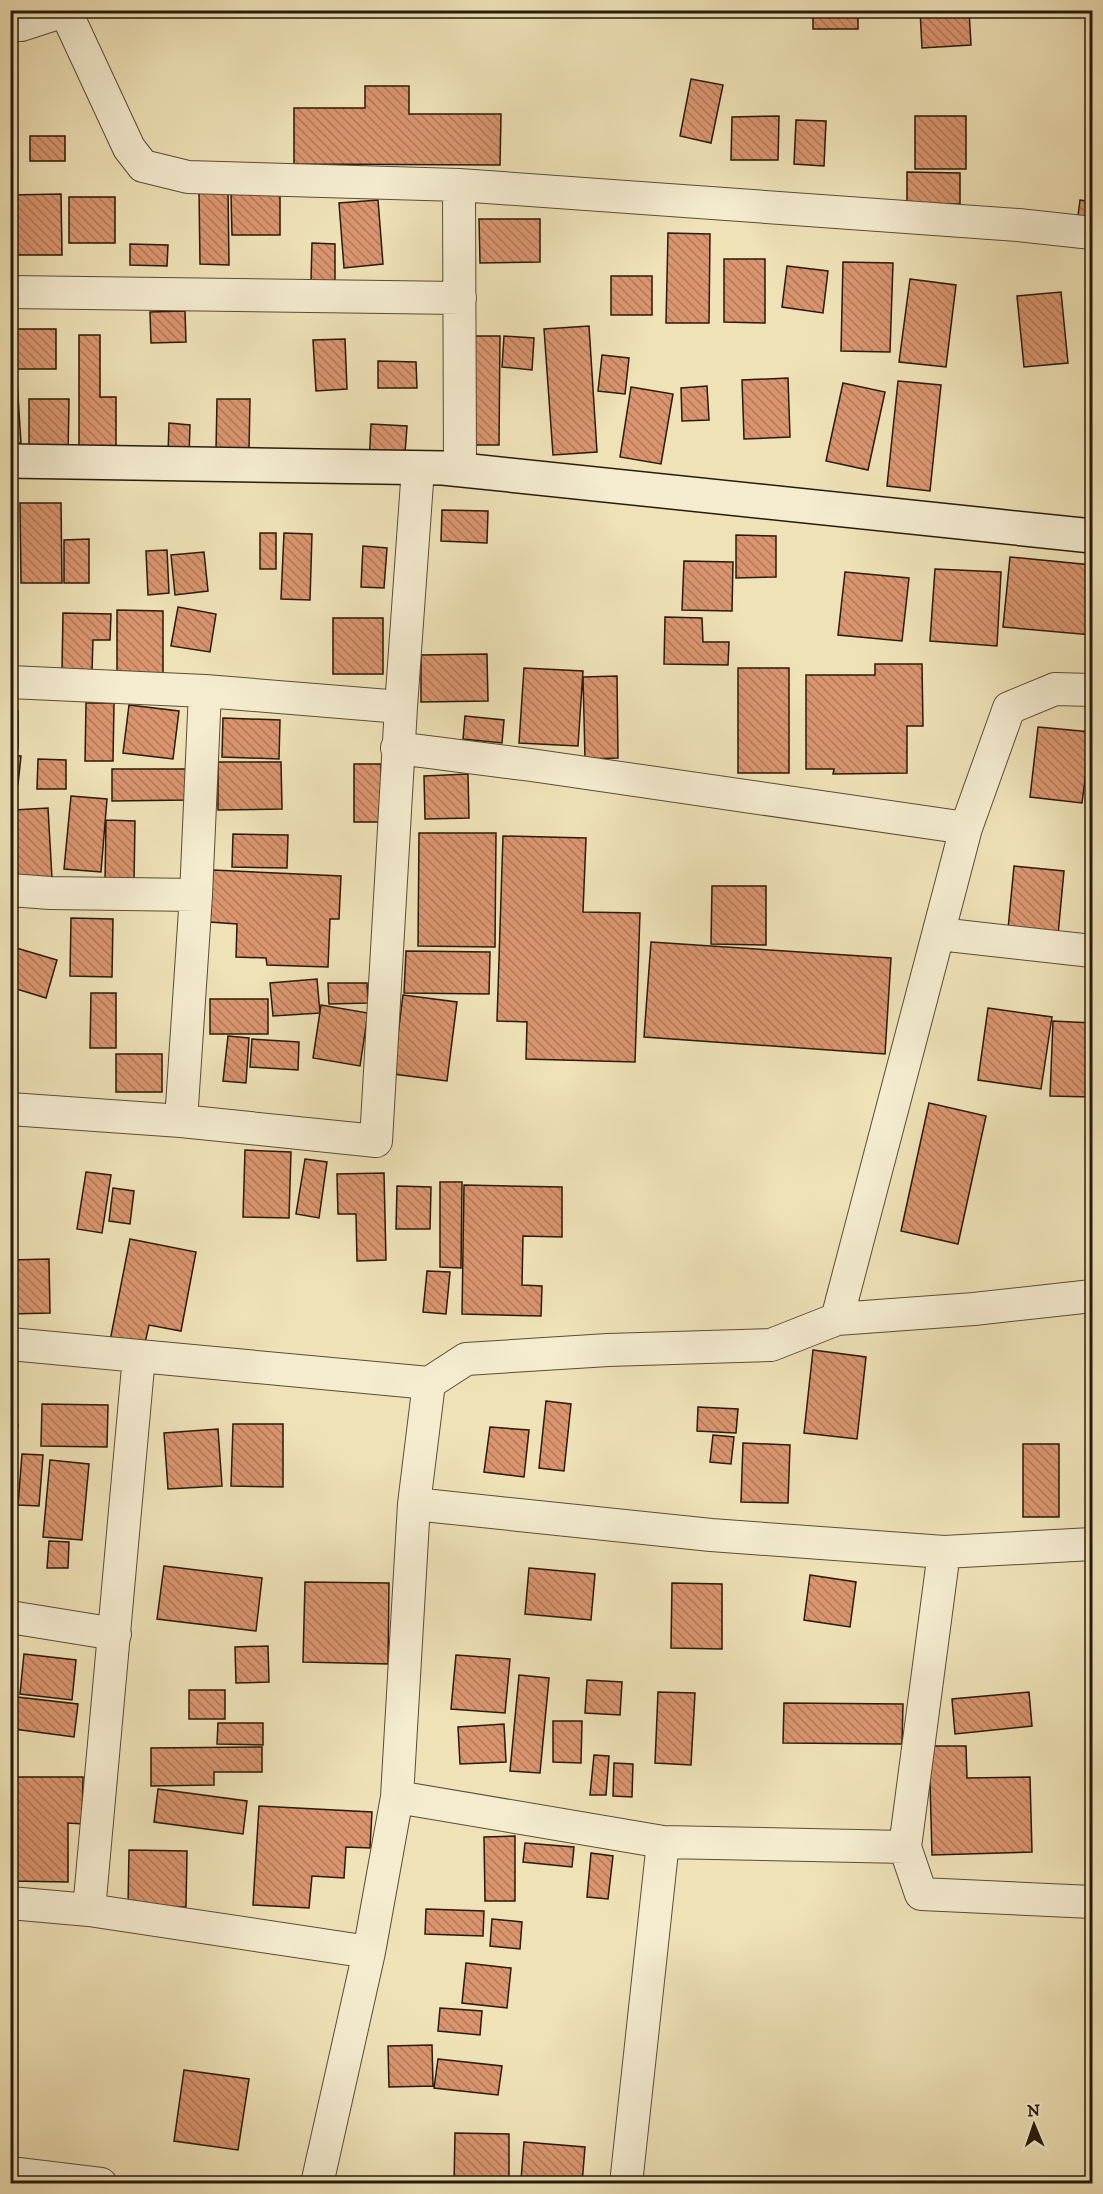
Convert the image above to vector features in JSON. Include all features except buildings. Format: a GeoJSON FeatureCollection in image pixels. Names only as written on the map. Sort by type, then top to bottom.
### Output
{"type":"FeatureCollection","features":[{"type":"Feature","properties":{"kind":"street"},"geometry":{"type":"LineString","coordinates":[[10,25],[21,25],[66,11],[129,148],[143,166],[188,177],[459,185],[1006,224],[1092,233]]}},
{"type":"Feature","properties":{"kind":"street"},"geometry":{"type":"LineString","coordinates":[[459,185],[460,470]]}},
{"type":"Feature","properties":{"kind":"street"},"geometry":{"type":"LineString","coordinates":[[10,292],[460,298]]}},
{"type":"Feature","properties":{"kind":"street"},"geometry":{"type":"LineString","coordinates":[[10,460],[460,470],[1092,537]]}},
{"type":"Feature","properties":{"kind":"street"},"geometry":{"type":"LineString","coordinates":[[10,1109],[181,1121],[376,1141],[397,748],[418,468]]}},
{"type":"Feature","properties":{"kind":"street"},"geometry":{"type":"LineString","coordinates":[[10,682],[205,691],[401,707]]}},
{"type":"Feature","properties":{"kind":"street"},"geometry":{"type":"LineString","coordinates":[[837,1319],[966,828],[1009,708],[1055,689],[1092,690]]}},
{"type":"Feature","properties":{"kind":"street"},"geometry":{"type":"LineString","coordinates":[[181,1121],[196,895],[205,691]]}},
{"type":"Feature","properties":{"kind":"street"},"geometry":{"type":"LineString","coordinates":[[397,748],[531,765],[966,828]]}},
{"type":"Feature","properties":{"kind":"street"},"geometry":{"type":"LineString","coordinates":[[10,890],[50,893],[196,895]]}},
{"type":"Feature","properties":{"kind":"street"},"geometry":{"type":"LineString","coordinates":[[939,934],[1092,951]]}},
{"type":"Feature","properties":{"kind":"street"},"geometry":{"type":"LineString","coordinates":[[10,1344],[429,1383],[466,1359],[608,1350],[771,1345],[837,1319],[974,1309],[1092,1296]]}},
{"type":"Feature","properties":{"kind":"street"},"geometry":{"type":"LineString","coordinates":[[89,1910],[139,1356]]}},
{"type":"Feature","properties":{"kind":"street"},"geometry":{"type":"LineString","coordinates":[[317,2184],[369,1952],[397,1797],[414,1504],[429,1383]]}},
{"type":"Feature","properties":{"kind":"street"},"geometry":{"type":"LineString","coordinates":[[414,1504],[711,1534],[944,1551],[1092,1544]]}},
{"type":"Feature","properties":{"kind":"street"},"geometry":{"type":"LineString","coordinates":[[944,1551],[905,1847],[921,1894],[1092,1902]]}},
{"type":"Feature","properties":{"kind":"street"},"geometry":{"type":"LineString","coordinates":[[10,1617],[115,1634]]}},
{"type":"Feature","properties":{"kind":"street"},"geometry":{"type":"LineString","coordinates":[[397,1797],[663,1842],[905,1847]]}},
{"type":"Feature","properties":{"kind":"street"},"geometry":{"type":"LineString","coordinates":[[626,2184],[663,1842]]}},
{"type":"Feature","properties":{"kind":"street"},"geometry":{"type":"LineString","coordinates":[[10,1903],[89,1910],[369,1952]]}},
{"type":"Feature","properties":{"kind":"street"},"geometry":{"type":"LineString","coordinates":[[10,2173],[101,2184]]}}]}
